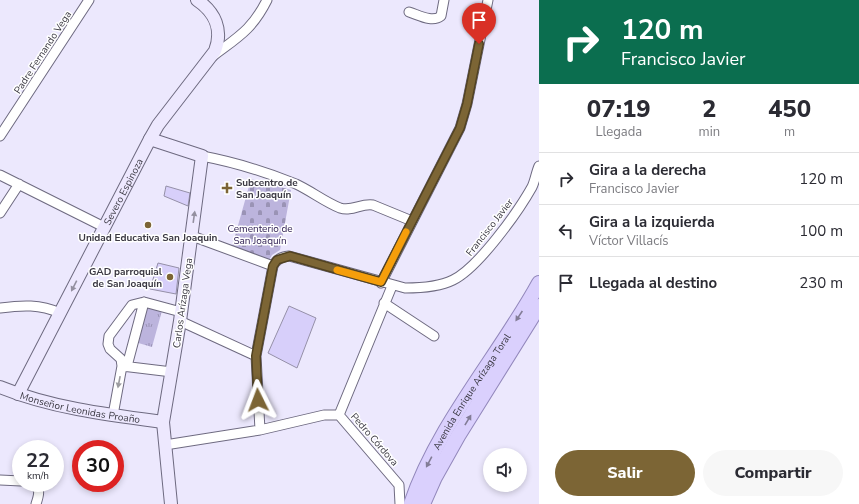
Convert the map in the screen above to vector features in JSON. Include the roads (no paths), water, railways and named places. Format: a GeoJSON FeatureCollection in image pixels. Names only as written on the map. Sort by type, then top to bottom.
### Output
{"type":"FeatureCollection","features":[{"type":"Feature","properties":{"kind":"main road","name":"Avenida Enrique Arízaga Toral"},"geometry":{"type":"LineString","coordinates":[[411,504],[427,464],[475,383],[527,305],[539,283]]}},
{"type":"Feature","properties":{"kind":"main road","name":"Avenida Enrique Arízaga Toral"},"geometry":{"type":"LineString","coordinates":[[423,504],[435,477],[458,436],[539,306]]}},
{"type":"Feature","properties":{"kind":"street","name":"Padre Fernando Vega"},"geometry":{"type":"LineString","coordinates":[[0,136],[89,0]]}},
{"type":"Feature","properties":{"kind":"street","name":"Severo Espinoza"},"geometry":{"type":"LineString","coordinates":[[18,394],[158,125],[216,51],[219,36],[216,22],[210,11],[196,0]]}},
{"type":"Feature","properties":{"kind":"street"},"geometry":{"type":"LineString","coordinates":[[211,57],[250,28],[267,0]]}},
{"type":"Feature","properties":{"kind":"street"},"geometry":{"type":"LineString","coordinates":[[409,12],[431,19],[437,19],[441,16],[444,0]]}},
{"type":"Feature","properties":{"kind":"street"},"geometry":{"type":"LineString","coordinates":[[381,282],[460,128],[467,104],[488,0]]}},
{"type":"Feature","properties":{"kind":"street"},"geometry":{"type":"LineString","coordinates":[[150,140],[202,156],[262,171],[298,185],[340,208],[354,209],[368,204],[412,221]]}},
{"type":"Feature","properties":{"kind":"street","name":"Carlos Arízaga Vega"},"geometry":{"type":"LineString","coordinates":[[171,504],[163,422],[181,316],[202,156]]}},
{"type":"Feature","properties":{"kind":"street","name":"Francisco Javier"},"geometry":{"type":"LineString","coordinates":[[273,266],[277,260],[290,256],[392,286],[419,288],[437,285],[453,280],[468,270],[490,246],[533,186],[539,166]]}},
{"type":"Feature","properties":{"kind":"street"},"geometry":{"type":"LineString","coordinates":[[0,175],[104,227]]}},
{"type":"Feature","properties":{"kind":"street"},"geometry":{"type":"LineString","coordinates":[[0,213],[19,184]]}},
{"type":"Feature","properties":{"kind":"street"},"geometry":{"type":"LineString","coordinates":[[192,236],[273,266],[256,356],[260,430]]}},
{"type":"Feature","properties":{"kind":"street"},"geometry":{"type":"LineString","coordinates":[[339,416],[392,286]]}},
{"type":"Feature","properties":{"kind":"street"},"geometry":{"type":"LineString","coordinates":[[125,366],[121,359],[110,349],[108,344],[109,336],[132,305],[144,302],[181,316],[256,356]]}},
{"type":"Feature","properties":{"kind":"street"},"geometry":{"type":"LineString","coordinates":[[113,415],[125,366],[144,302]]}},
{"type":"Feature","properties":{"kind":"street"},"geometry":{"type":"LineString","coordinates":[[384,304],[434,336]]}},
{"type":"Feature","properties":{"kind":"street"},"geometry":{"type":"LineString","coordinates":[[0,308],[14,305],[39,306],[60,313]]}},
{"type":"Feature","properties":{"kind":"street"},"geometry":{"type":"LineString","coordinates":[[125,366],[172,372]]}},
{"type":"Feature","properties":{"kind":"street","name":"Monseñor Leonidas Proaño"},"geometry":{"type":"LineString","coordinates":[[0,388],[18,394],[113,415],[163,422]]}},
{"type":"Feature","properties":{"kind":"street","name":"Pedro Córdova"},"geometry":{"type":"LineString","coordinates":[[165,446],[260,430],[324,415],[339,416],[399,484],[400,504]]}},
{"type":"Feature","properties":{"kind":"street"},"geometry":{"type":"LineString","coordinates":[[0,480],[12,481]]}},
{"type":"Feature","properties":{"kind":"street"},"geometry":{"type":"LineString","coordinates":[[36,504],[39,492]]}},
{"type":"Feature","properties":{"kind":"place","name":"Subcentro de San Joaquín"},"geometry":{"type":"Point","coordinates":[227,188]}},
{"type":"Feature","properties":{"kind":"place","name":"Unidad Educativa San Joaquin"},"geometry":{"type":"Point","coordinates":[148,225]}},
{"type":"Feature","properties":{"kind":"place","name":"GAD parroquial de San Joaquín"},"geometry":{"type":"Point","coordinates":[170,277]}},
{"type":"Feature","properties":{"kind":"park label","name":"Cementerio de San Joaquín"},"geometry":{"type":"Point","coordinates":[260,234]}}]}
